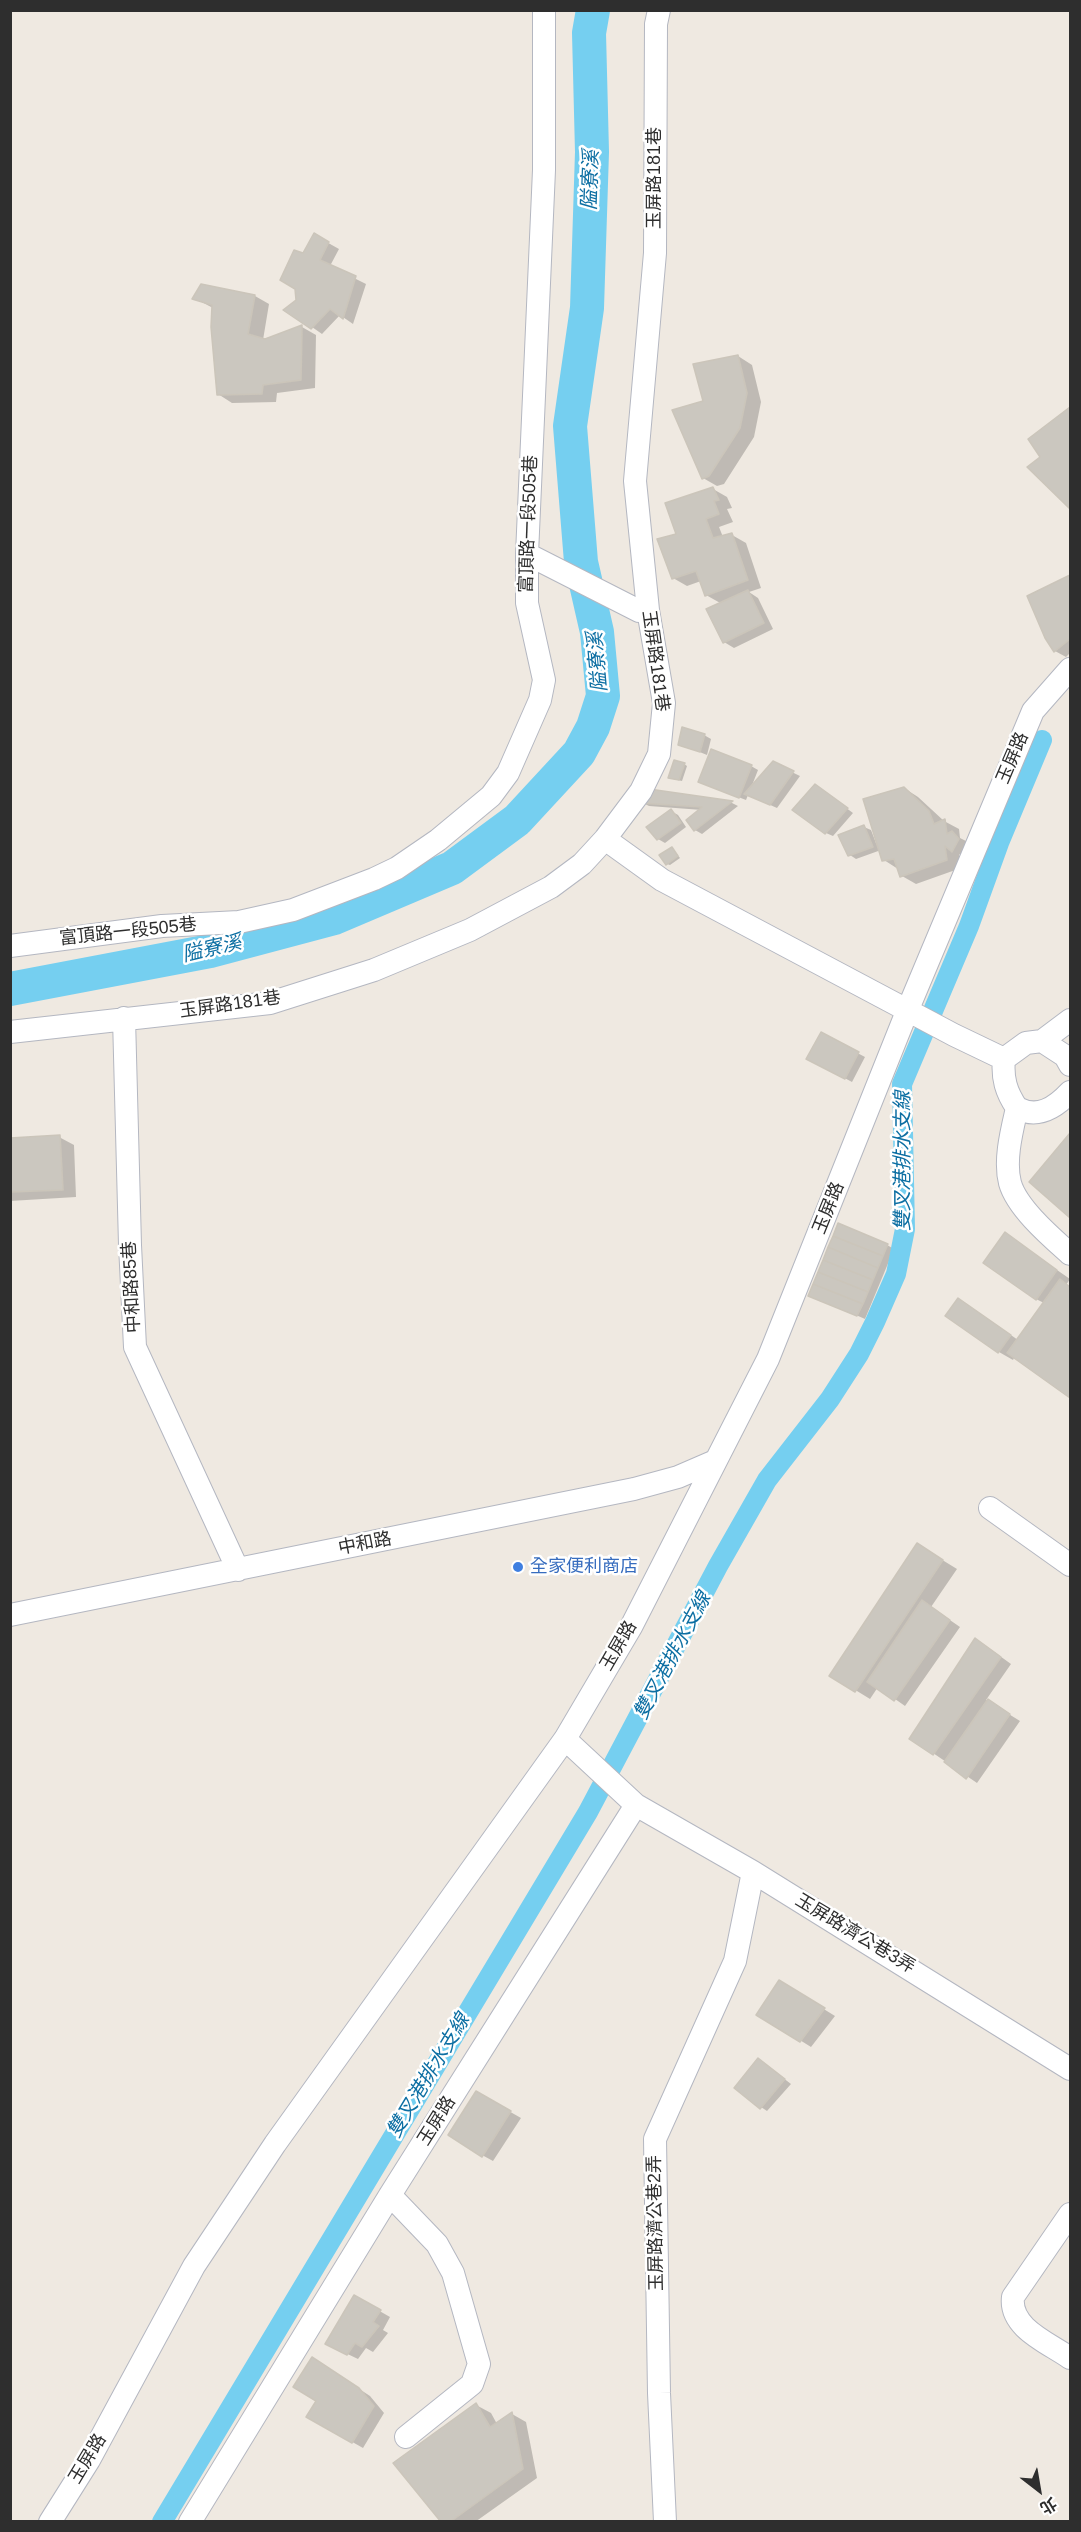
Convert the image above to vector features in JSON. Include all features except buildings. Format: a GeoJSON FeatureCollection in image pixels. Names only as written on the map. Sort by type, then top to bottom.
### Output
{"type":"FeatureCollection","features":[{"type":"Feature","properties":{"kind":"street","name":"富頂路一段505巷"},"geometry":{"type":"LineString","coordinates":[[10,946],[162,926],[239,922],[293,910],[398,868],[438,840],[484,802],[502,780],[525,739],[540,700],[544,680],[527,603],[534,558],[544,170],[544,10]]}},
{"type":"Feature","properties":{"kind":"street","name":"玉屏路181巷"},"geometry":{"type":"LineString","coordinates":[[10,1032],[270,1003],[374,970],[470,930],[551,887],[582,864],[605,839],[640,791],[652,771],[661,744],[664,703],[644,611],[635,481],[655,253],[656,24],[659,10]]}},
{"type":"Feature","properties":{"kind":"street"},"geometry":{"type":"LineString","coordinates":[[534,558],[644,611]]}},
{"type":"Feature","properties":{"kind":"street","name":"玉屏路"},"geometry":{"type":"LineString","coordinates":[[50,2522],[89,2460],[194,2266],[275,2144],[565,1739],[631,1627],[768,1359],[908,1009],[1033,711],[1071,669]]}},
{"type":"Feature","properties":{"kind":"street"},"geometry":{"type":"LineString","coordinates":[[605,839],[662,880],[954,1035],[1004,1059]]}},
{"type":"Feature","properties":{"kind":"street","name":"中和路85巷"},"geometry":{"type":"LineString","coordinates":[[124,1018],[135,1347],[238,1570]]}},
{"type":"Feature","properties":{"kind":"street"},"geometry":{"type":"LineString","coordinates":[[1071,1020],[1042,1041],[1026,1043],[1004,1059],[1003,1073],[1008,1094],[1017,1107],[1027,1113],[1043,1112],[1059,1104],[1071,1092]]}},
{"type":"Feature","properties":{"kind":"street"},"geometry":{"type":"LineString","coordinates":[[1042,1041],[1065,1056],[1071,1065]]}},
{"type":"Feature","properties":{"kind":"street"},"geometry":{"type":"LineString","coordinates":[[1017,1107],[1009,1143],[1010,1183],[1031,1218],[1071,1254]]}},
{"type":"Feature","properties":{"kind":"street","name":"中和路"},"geometry":{"type":"LineString","coordinates":[[10,1615],[634,1489],[678,1477],[715,1461]]}},
{"type":"Feature","properties":{"kind":"street"},"geometry":{"type":"LineString","coordinates":[[990,1508],[1069,1560]]}},
{"type":"Feature","properties":{"kind":"street"},"geometry":{"type":"LineString","coordinates":[[565,1739],[636,1805]]}},
{"type":"Feature","properties":{"kind":"street","name":"玉屏路"},"geometry":{"type":"LineString","coordinates":[[190,2522],[390,2195],[636,1805]]}},
{"type":"Feature","properties":{"kind":"street","name":"玉屏路濟公巷3弄"},"geometry":{"type":"LineString","coordinates":[[636,1805],[753,1872],[1071,2069]]}},
{"type":"Feature","properties":{"kind":"street","name":"玉屏路濟公巷2弄"},"geometry":{"type":"LineString","coordinates":[[665,2522],[659,2382],[655,2139],[735,1960],[753,1872]]}},
{"type":"Feature","properties":{"kind":"street"},"geometry":{"type":"LineString","coordinates":[[390,2195],[436,2244],[453,2273],[479,2364],[472,2384],[406,2437]]}},
{"type":"Feature","properties":{"kind":"street"},"geometry":{"type":"LineString","coordinates":[[1071,2214],[1013,2297],[1014,2313],[1021,2325],[1071,2358]]}},
{"type":"Feature","properties":{"kind":"waterway","name":"隘寮溪"},"geometry":{"type":"LineString","coordinates":[[10,989],[210,951],[334,918],[452,868],[517,820],[579,753],[593,727],[603,696],[597,632],[581,562],[570,426],[587,308],[592,152],[589,33],[593,10]]}},
{"type":"Feature","properties":{"kind":"waterway","name":"雙叉港排水支線"},"geometry":{"type":"LineString","coordinates":[[162,2522],[588,1812],[718,1566],[767,1480],[830,1399],[859,1354],[875,1322],[896,1274],[905,1229],[902,1084],[969,926],[999,843],[1042,740]]}},
{"type":"Feature","properties":{"kind":"place","name":"全家便利商店"},"geometry":{"type":"Point","coordinates":[518,1567]}}]}
